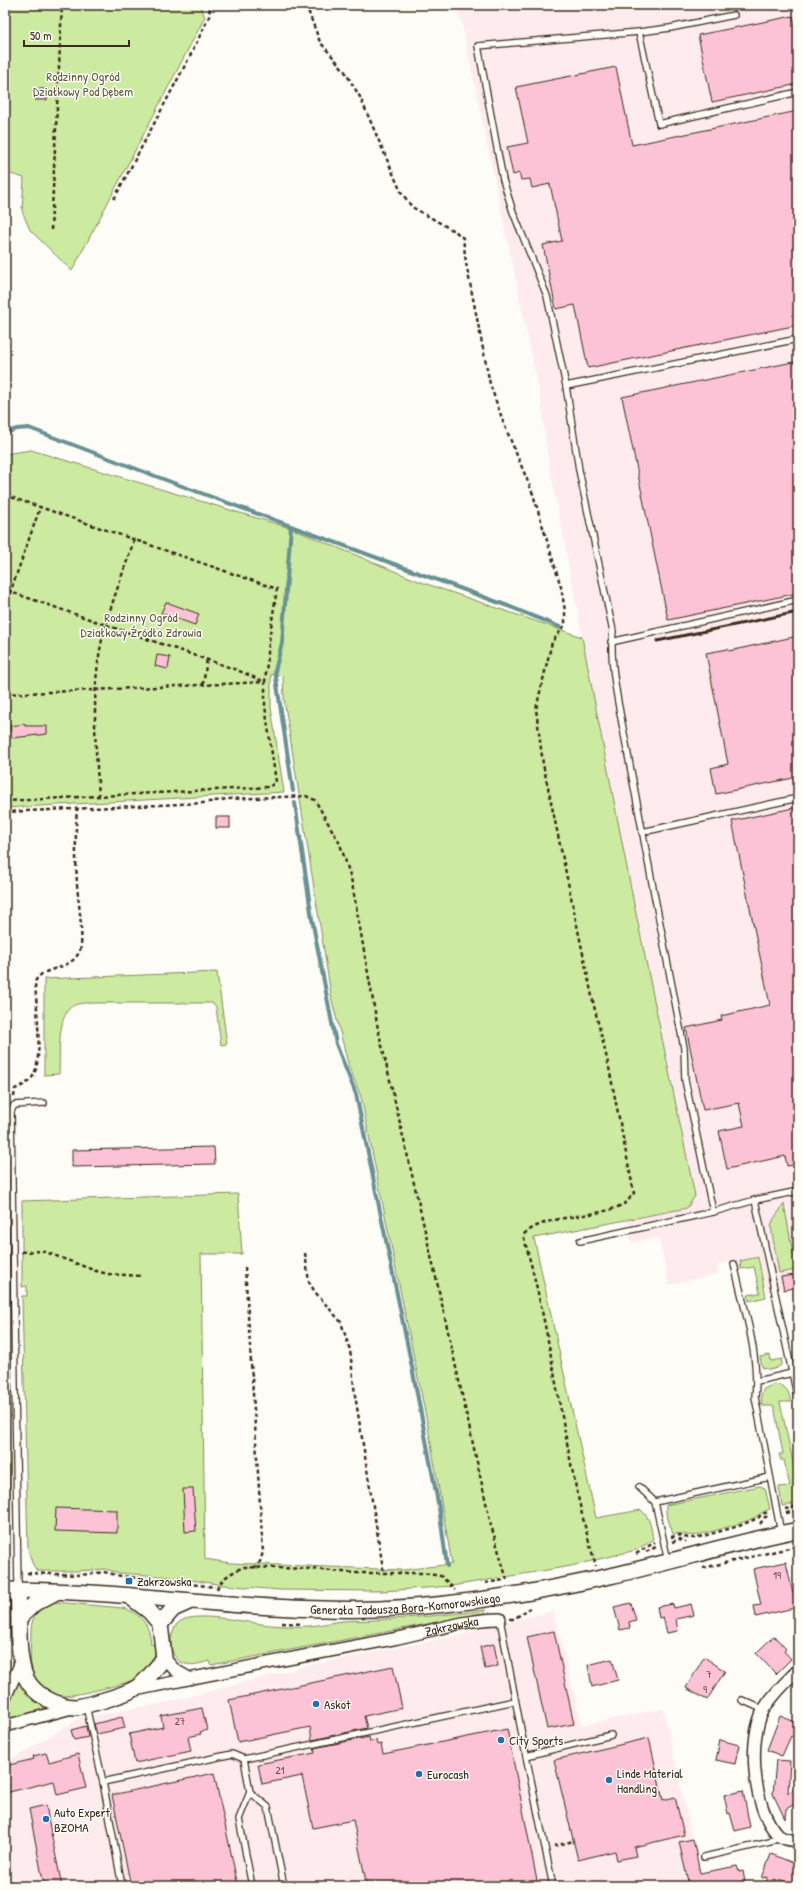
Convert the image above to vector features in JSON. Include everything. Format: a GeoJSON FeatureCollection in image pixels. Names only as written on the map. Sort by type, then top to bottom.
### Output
{"type":"FeatureCollection","features":[{"type":"Feature","properties":{"kind":"street","name":"Generała Tadeusza Bora-Komorowskiego"},"geometry":{"type":"LineString","coordinates":[[12,1590],[143,1596],[291,1609],[379,1609],[433,1605],[545,1589],[610,1576],[798,1530]]}},
{"type":"Feature","properties":{"kind":"street"},"geometry":{"type":"LineString","coordinates":[[12,1590],[20,1617],[21,1662],[25,1677],[36,1692],[53,1701],[81,1706]]}},
{"type":"Feature","properties":{"kind":"street"},"geometry":{"type":"LineString","coordinates":[[20,1617],[35,1602],[57,1591]]}},
{"type":"Feature","properties":{"kind":"street"},"geometry":{"type":"LineString","coordinates":[[129,1596],[149,1610],[160,1624],[164,1658],[175,1670],[189,1678]]}},
{"type":"Feature","properties":{"kind":"street"},"geometry":{"type":"LineString","coordinates":[[160,1624],[173,1610],[191,1601]]}},
{"type":"Feature","properties":{"kind":"street","name":"Zakrzowska"},"geometry":{"type":"LineString","coordinates":[[5,1726],[81,1706],[132,1690],[402,1637],[482,1619],[500,1619]]}},
{"type":"Feature","properties":{"kind":"street"},"geometry":{"type":"LineString","coordinates":[[132,1690],[142,1683],[164,1658]]}},
{"type":"Feature","properties":{"kind":"street"},"geometry":{"type":"LineString","coordinates":[[5,1698],[21,1662]]}},
{"type":"Feature","properties":{"kind":"street"},"geometry":{"type":"LineString","coordinates":[[798,1670],[778,1691],[764,1710],[755,1742],[754,1766],[756,1789],[769,1822],[778,1836],[787,1840],[798,1841]]}},
{"type":"Feature","properties":{"kind":"lane"},"geometry":{"type":"LineString","coordinates":[[713,1212],[685,1080],[684,1048],[642,832],[616,683],[611,642],[612,632],[578,466],[566,386],[547,296],[513,212],[503,180],[478,46],[639,32],[670,28],[734,15]]}},
{"type":"Feature","properties":{"kind":"lane"},"geometry":{"type":"LineString","coordinates":[[639,32],[659,124],[798,92]]}},
{"type":"Feature","properties":{"kind":"lane"},"geometry":{"type":"LineString","coordinates":[[566,386],[798,339]]}},
{"type":"Feature","properties":{"kind":"lane"},"geometry":{"type":"LineString","coordinates":[[611,642],[798,600]]}},
{"type":"Feature","properties":{"kind":"lane"},"geometry":{"type":"LineString","coordinates":[[642,832],[798,798]]}},
{"type":"Feature","properties":{"kind":"lane"},"geometry":{"type":"LineString","coordinates":[[12,1590],[13,1252],[11,1112],[14,1105],[44,1103]]}},
{"type":"Feature","properties":{"kind":"lane"},"geometry":{"type":"LineString","coordinates":[[580,1241],[713,1212],[756,1200],[798,1191]]}},
{"type":"Feature","properties":{"kind":"lane"},"geometry":{"type":"LineString","coordinates":[[756,1200],[797,1397]]}},
{"type":"Feature","properties":{"kind":"lane"},"geometry":{"type":"LineString","coordinates":[[734,1264],[751,1344],[757,1381],[755,1397],[781,1533]]}},
{"type":"Feature","properties":{"kind":"lane"},"geometry":{"type":"LineString","coordinates":[[757,1381],[792,1373]]}},
{"type":"Feature","properties":{"kind":"lane"},"geometry":{"type":"LineString","coordinates":[[655,1502],[770,1477]]}},
{"type":"Feature","properties":{"kind":"lane"},"geometry":{"type":"LineString","coordinates":[[639,1487],[655,1502],[668,1562]]}},
{"type":"Feature","properties":{"kind":"lane"},"geometry":{"type":"LineString","coordinates":[[500,1619],[526,1756],[554,1886]]}},
{"type":"Feature","properties":{"kind":"lane"},"geometry":{"type":"LineString","coordinates":[[742,1700],[764,1710]]}},
{"type":"Feature","properties":{"kind":"lane"},"geometry":{"type":"LineString","coordinates":[[103,1782],[232,1754],[244,1760],[515,1701]]}},
{"type":"Feature","properties":{"kind":"lane"},"geometry":{"type":"LineString","coordinates":[[81,1706],[103,1782],[122,1886]]}},
{"type":"Feature","properties":{"kind":"lane"},"geometry":{"type":"LineString","coordinates":[[526,1756],[611,1735]]}},
{"type":"Feature","properties":{"kind":"lane"},"geometry":{"type":"LineString","coordinates":[[244,1760],[250,1792],[239,1819],[252,1886]]}},
{"type":"Feature","properties":{"kind":"lane"},"geometry":{"type":"LineString","coordinates":[[250,1792],[268,1807],[284,1886]]}},
{"type":"Feature","properties":{"kind":"lane"},"geometry":{"type":"LineString","coordinates":[[704,1857],[770,1842],[778,1836]]}},
{"type":"Feature","properties":{"kind":"path"},"geometry":{"type":"LineString","coordinates":[[51,230],[62,5]]}},
{"type":"Feature","properties":{"kind":"path"},"geometry":{"type":"LineString","coordinates":[[114,199],[190,56],[209,16],[210,5]]}},
{"type":"Feature","properties":{"kind":"path"},"geometry":{"type":"LineString","coordinates":[[306,5],[320,42],[344,70],[360,97],[401,192],[412,207],[456,232],[463,238],[466,263],[490,384],[504,424],[534,494],[561,586],[565,611],[565,625],[552,642],[536,709],[543,764],[594,1006],[608,1063],[634,1193],[625,1204],[596,1213],[538,1224],[523,1236],[543,1321],[584,1521],[597,1568],[590,1570]]}},
{"type":"Feature","properties":{"kind":"path"},"geometry":{"type":"LineString","coordinates":[[5,495],[277,589],[270,633],[265,682],[265,706],[276,782],[269,787],[5,802]]}},
{"type":"Feature","properties":{"kind":"path"},"geometry":{"type":"LineString","coordinates":[[5,607],[40,508]]}},
{"type":"Feature","properties":{"kind":"path"},"geometry":{"type":"LineString","coordinates":[[99,797],[95,706],[96,690],[105,625],[134,540]]}},
{"type":"Feature","properties":{"kind":"path"},"geometry":{"type":"LineString","coordinates":[[5,590],[207,659],[265,682]]}},
{"type":"Feature","properties":{"kind":"path"},"geometry":{"type":"LineString","coordinates":[[203,685],[207,659]]}},
{"type":"Feature","properties":{"kind":"path"},"geometry":{"type":"LineString","coordinates":[[5,694],[265,682]]}},
{"type":"Feature","properties":{"kind":"path"},"geometry":{"type":"LineString","coordinates":[[5,812],[202,803],[228,799],[306,796],[315,800],[340,844],[351,878],[383,1051],[437,1282],[491,1525],[508,1579],[481,1584]]}},
{"type":"Feature","properties":{"kind":"path"},"geometry":{"type":"LineString","coordinates":[[14,1105],[15,1089],[30,1080],[34,1075],[36,1067],[38,1049],[35,982],[37,976],[43,972],[61,968],[73,959],[80,949],[80,919],[75,834],[77,808]]}},
{"type":"Feature","properties":{"kind":"path"},"geometry":{"type":"LineString","coordinates":[[13,1252],[43,1252],[108,1274],[142,1276]]}},
{"type":"Feature","properties":{"kind":"path"},"geometry":{"type":"LineString","coordinates":[[305,1253],[309,1282],[315,1292],[341,1322],[350,1350],[355,1395],[384,1574]]}},
{"type":"Feature","properties":{"kind":"path"},"geometry":{"type":"LineString","coordinates":[[245,1267],[263,1552],[260,1562],[254,1568]]}},
{"type":"Feature","properties":{"kind":"path"},"geometry":{"type":"LineString","coordinates":[[798,1290],[794,1291],[798,1309]]}},
{"type":"Feature","properties":{"kind":"path"},"geometry":{"type":"LineString","coordinates":[[783,1509],[798,1506]]}},
{"type":"Feature","properties":{"kind":"path"},"geometry":{"type":"LineString","coordinates":[[784,1513],[798,1511]]}},
{"type":"Feature","properties":{"kind":"path"},"geometry":{"type":"LineString","coordinates":[[675,1536],[680,1535],[688,1538],[696,1538],[739,1526],[770,1512]]}},
{"type":"Feature","properties":{"kind":"path"},"geometry":{"type":"LineString","coordinates":[[632,1555],[652,1543]]}},
{"type":"Feature","properties":{"kind":"path"},"geometry":{"type":"LineString","coordinates":[[744,1559],[798,1546]]}},
{"type":"Feature","properties":{"kind":"path"},"geometry":{"type":"LineString","coordinates":[[636,1559],[650,1550]]}},
{"type":"Feature","properties":{"kind":"path"},"geometry":{"type":"LineString","coordinates":[[591,1565],[602,1562]]}},
{"type":"Feature","properties":{"kind":"path"},"geometry":{"type":"LineString","coordinates":[[33,1573],[80,1575],[104,1572],[122,1576],[218,1588],[235,1571],[244,1568],[384,1574],[422,1573],[441,1576],[456,1592],[449,1593]]}},
{"type":"Feature","properties":{"kind":"path"},"geometry":{"type":"LineString","coordinates":[[447,1589],[460,1587]]}},
{"type":"Feature","properties":{"kind":"path"},"geometry":{"type":"LineString","coordinates":[[212,1592],[220,1592]]}},
{"type":"Feature","properties":{"kind":"path"},"geometry":{"type":"LineString","coordinates":[[514,1619],[535,1603]]}},
{"type":"Feature","properties":{"kind":"path"},"geometry":{"type":"LineString","coordinates":[[545,1848],[573,1841]]}},
{"type":"Feature","properties":{"kind":"shaded area"},"geometry":{"type":"Polygon","coordinates":[[[458,5],[798,5],[798,1286],[767,1292],[759,1256],[717,1265],[718,1274],[669,1285],[659,1237],[631,1243],[626,1220],[687,1208],[634,904],[548,458],[541,399],[458,5]]]}},
{"type":"Feature","properties":{"kind":"shaded area"},"geometry":{"type":"Polygon","coordinates":[[[553,1611],[582,1725],[663,1709],[703,1886],[5,1886],[5,1760],[16,1757],[80,1718],[168,1702],[311,1665],[452,1637],[553,1611]]]}},
{"type":"Feature","properties":{"kind":"green space","name":"Rodzinny Ogród Działkowy Pod Dębem"},"geometry":{"type":"Polygon","coordinates":[[[5,5],[200,5],[205,17],[72,271],[30,230],[22,211],[24,178],[5,172],[5,5]]]}},
{"type":"Feature","properties":{"kind":"green space","name":"Rodzinny Ogród Działkowy Źródło Zdrowia"},"geometry":{"type":"Polygon","coordinates":[[[31,450],[290,528],[421,582],[582,637],[634,904],[695,1196],[687,1208],[534,1238],[596,1518],[641,1510],[649,1520],[653,1540],[636,1550],[571,1566],[452,1586],[383,1591],[279,1590],[223,1585],[172,1577],[120,1573],[105,1569],[78,1571],[37,1571],[32,1563],[28,1549],[22,1296],[27,1296],[27,1286],[22,1287],[22,1201],[238,1194],[242,1254],[201,1254],[205,1559],[230,1563],[403,1570],[452,1564],[428,1427],[361,1097],[349,1067],[332,1001],[284,699],[283,676],[271,674],[271,708],[284,792],[5,808],[5,454],[31,450]]]}},
{"type":"Feature","properties":{"kind":"green space"},"geometry":{"type":"Polygon","coordinates":[[[217,972],[227,1044],[221,1045],[216,1007],[213,1003],[83,1003],[70,1008],[65,1015],[60,1040],[59,1074],[44,1075],[44,979],[217,972]]]}},
{"type":"Feature","properties":{"kind":"green space"},"geometry":{"type":"Polygon","coordinates":[[[784,1204],[796,1270],[779,1273],[771,1227],[773,1220],[784,1204]]]}},
{"type":"Feature","properties":{"kind":"green space"},"geometry":{"type":"Polygon","coordinates":[[[758,1257],[766,1297],[749,1301],[748,1295],[760,1293],[754,1267],[741,1269],[740,1261],[758,1257]]]}},
{"type":"Feature","properties":{"kind":"green space"},"geometry":{"type":"Polygon","coordinates":[[[5,1285],[8,1419],[5,1419],[5,1285]]]}},
{"type":"Feature","properties":{"kind":"green space"},"geometry":{"type":"Polygon","coordinates":[[[770,1355],[771,1361],[782,1359],[781,1365],[772,1369],[762,1367],[760,1357],[770,1355]]]}},
{"type":"Feature","properties":{"kind":"green space"},"geometry":{"type":"Polygon","coordinates":[[[774,1384],[786,1389],[791,1402],[780,1402],[798,1485],[798,1503],[782,1506],[779,1487],[790,1486],[784,1460],[781,1460],[779,1454],[783,1454],[774,1406],[762,1406],[761,1394],[764,1389],[774,1384]]]}},
{"type":"Feature","properties":{"kind":"green space"},"geometry":{"type":"Polygon","coordinates":[[[5,1426],[8,1426],[10,1504],[5,1512],[5,1426]]]}},
{"type":"Feature","properties":{"kind":"green space"},"geometry":{"type":"Polygon","coordinates":[[[760,1486],[765,1488],[770,1509],[752,1519],[710,1532],[694,1535],[673,1534],[666,1513],[666,1505],[760,1486]]]}},
{"type":"Feature","properties":{"kind":"green space"},"geometry":{"type":"Polygon","coordinates":[[[55,1602],[123,1608],[135,1613],[140,1617],[149,1631],[151,1644],[155,1645],[155,1653],[152,1662],[138,1678],[121,1684],[64,1696],[51,1693],[38,1681],[32,1670],[30,1659],[31,1626],[34,1616],[40,1609],[49,1603],[55,1602]]]}},
{"type":"Feature","properties":{"kind":"green space"},"geometry":{"type":"Polygon","coordinates":[[[486,1610],[485,1613],[211,1665],[210,1661],[192,1665],[180,1662],[173,1653],[171,1647],[172,1635],[177,1624],[184,1619],[195,1617],[221,1618],[281,1626],[314,1626],[343,1621],[416,1617],[486,1610]]]}},
{"type":"Feature","properties":{"kind":"green space"},"geometry":{"type":"Polygon","coordinates":[[[20,1679],[53,1709],[5,1721],[5,1704],[20,1679]]]}},
{"type":"Feature","properties":{"kind":"building"},"geometry":{"type":"Polygon","coordinates":[[[793,16],[798,39],[798,84],[712,102],[698,35],[793,16]]]}},
{"type":"Feature","properties":{"kind":"building"},"geometry":{"type":"Polygon","coordinates":[[[616,67],[632,145],[798,111],[798,325],[588,368],[575,305],[556,309],[543,245],[562,241],[550,184],[532,188],[530,179],[521,180],[519,173],[513,175],[507,147],[528,143],[516,87],[616,67]]]}},
{"type":"Feature","properties":{"kind":"building"},"geometry":{"type":"Polygon","coordinates":[[[36,89],[47,89],[47,100],[35,100],[36,89]]]}},
{"type":"Feature","properties":{"kind":"building"},"geometry":{"type":"Polygon","coordinates":[[[798,361],[798,593],[668,620],[622,397],[798,361]]]}},
{"type":"Feature","properties":{"kind":"building"},"geometry":{"type":"Polygon","coordinates":[[[166,602],[199,614],[195,625],[161,613],[166,602]]]}},
{"type":"Feature","properties":{"kind":"building"},"geometry":{"type":"Polygon","coordinates":[[[798,636],[798,777],[716,794],[711,768],[728,764],[706,653],[728,649],[729,651],[798,636]]]}},
{"type":"Feature","properties":{"kind":"building"},"geometry":{"type":"Polygon","coordinates":[[[157,655],[170,657],[168,669],[155,666],[157,655]]]}},
{"type":"Feature","properties":{"kind":"building"},"geometry":{"type":"Polygon","coordinates":[[[25,724],[25,726],[47,726],[47,734],[12,738],[10,726],[25,724]]]}},
{"type":"Feature","properties":{"kind":"building"},"geometry":{"type":"Polygon","coordinates":[[[798,807],[798,1164],[787,1166],[785,1156],[727,1169],[719,1131],[744,1126],[739,1103],[703,1110],[686,1028],[722,1020],[721,1016],[770,1005],[732,821],[798,807]]]}},
{"type":"Feature","properties":{"kind":"building"},"geometry":{"type":"Polygon","coordinates":[[[216,817],[230,817],[230,828],[216,828],[216,817]]]}},
{"type":"Feature","properties":{"kind":"building"},"geometry":{"type":"Polygon","coordinates":[[[214,1147],[215,1164],[72,1167],[72,1150],[214,1147]]]}},
{"type":"Feature","properties":{"kind":"building"},"geometry":{"type":"Polygon","coordinates":[[[795,1275],[797,1287],[784,1290],[781,1277],[795,1275]]]}},
{"type":"Feature","properties":{"kind":"building"},"geometry":{"type":"Polygon","coordinates":[[[183,1489],[193,1489],[196,1531],[185,1532],[183,1489]]]}},
{"type":"Feature","properties":{"kind":"building"},"geometry":{"type":"Polygon","coordinates":[[[56,1508],[117,1510],[117,1533],[55,1531],[56,1508]]]}},
{"type":"Feature","properties":{"kind":"building"},"geometry":{"type":"Polygon","coordinates":[[[786,1562],[793,1594],[798,1593],[798,1607],[756,1617],[754,1606],[761,1605],[753,1569],[786,1562]]]}},
{"type":"Feature","properties":{"kind":"building"},"geometry":{"type":"Polygon","coordinates":[[[631,1603],[636,1620],[629,1622],[630,1628],[620,1630],[614,1607],[631,1603]]]}},
{"type":"Feature","properties":{"kind":"building"},"geometry":{"type":"Polygon","coordinates":[[[673,1604],[674,1608],[691,1604],[694,1615],[676,1619],[678,1631],[667,1633],[663,1617],[659,1618],[657,1607],[673,1604]]]}},
{"type":"Feature","properties":{"kind":"building"},"geometry":{"type":"Polygon","coordinates":[[[554,1631],[574,1724],[547,1729],[527,1637],[554,1631]]]}},
{"type":"Feature","properties":{"kind":"building"},"geometry":{"type":"Polygon","coordinates":[[[774,1636],[786,1649],[784,1651],[791,1659],[776,1674],[756,1653],[774,1636]]]}},
{"type":"Feature","properties":{"kind":"building"},"geometry":{"type":"Polygon","coordinates":[[[494,1644],[498,1666],[485,1669],[480,1647],[494,1644]]]}},
{"type":"Feature","properties":{"kind":"building"},"geometry":{"type":"Polygon","coordinates":[[[704,1657],[725,1671],[707,1700],[686,1688],[704,1657]]]}},
{"type":"Feature","properties":{"kind":"building"},"geometry":{"type":"Polygon","coordinates":[[[612,1659],[618,1680],[592,1687],[588,1665],[612,1659]]]}},
{"type":"Feature","properties":{"kind":"building","name":"Askot"},"geometry":{"type":"Polygon","coordinates":[[[393,1666],[402,1708],[364,1716],[367,1728],[312,1740],[310,1727],[238,1742],[229,1700],[393,1666]]]}},
{"type":"Feature","properties":{"kind":"building"},"geometry":{"type":"Polygon","coordinates":[[[202,1708],[207,1730],[200,1732],[201,1734],[188,1737],[191,1751],[135,1763],[129,1734],[163,1727],[161,1716],[202,1708]]]}},
{"type":"Feature","properties":{"kind":"building"},"geometry":{"type":"Polygon","coordinates":[[[780,1716],[798,1723],[798,1739],[791,1736],[782,1756],[767,1750],[780,1716]]]}},
{"type":"Feature","properties":{"kind":"building"},"geometry":{"type":"Polygon","coordinates":[[[122,1717],[125,1728],[97,1734],[94,1724],[122,1717]]]}},
{"type":"Feature","properties":{"kind":"building"},"geometry":{"type":"Polygon","coordinates":[[[86,1726],[88,1737],[74,1740],[71,1730],[86,1726]]]}},
{"type":"Feature","properties":{"kind":"building"},"geometry":{"type":"Polygon","coordinates":[[[507,1729],[538,1886],[367,1886],[353,1820],[313,1828],[302,1776],[262,1784],[258,1764],[315,1753],[314,1748],[369,1737],[370,1742],[376,1740],[377,1745],[381,1744],[383,1754],[507,1729]]]}},
{"type":"Feature","properties":{"kind":"building","name":"Linde Material Handling"},"geometry":{"type":"Polygon","coordinates":[[[649,1738],[663,1800],[675,1797],[684,1835],[634,1847],[636,1856],[617,1860],[615,1851],[578,1860],[554,1760],[649,1738]]]}},
{"type":"Feature","properties":{"kind":"building"},"geometry":{"type":"Polygon","coordinates":[[[720,1740],[739,1745],[735,1764],[716,1760],[720,1740]]]}},
{"type":"Feature","properties":{"kind":"building"},"geometry":{"type":"Polygon","coordinates":[[[46,1753],[49,1762],[78,1754],[86,1788],[57,1795],[54,1781],[5,1793],[5,1766],[34,1759],[33,1756],[46,1753]]]}},
{"type":"Feature","properties":{"kind":"building"},"geometry":{"type":"Polygon","coordinates":[[[776,1760],[790,1761],[788,1793],[798,1787],[798,1802],[786,1809],[785,1819],[773,1794],[776,1760]]]}},
{"type":"Feature","properties":{"kind":"building"},"geometry":{"type":"Polygon","coordinates":[[[214,1773],[238,1886],[131,1886],[112,1795],[214,1773]]]}},
{"type":"Feature","properties":{"kind":"building"},"geometry":{"type":"Polygon","coordinates":[[[743,1791],[750,1827],[735,1831],[730,1813],[728,1814],[724,1795],[743,1791]]]}},
{"type":"Feature","properties":{"kind":"building"},"geometry":{"type":"Polygon","coordinates":[[[46,1805],[62,1886],[44,1886],[29,1809],[46,1805]]]}},
{"type":"Feature","properties":{"kind":"building"},"geometry":{"type":"Polygon","coordinates":[[[693,1839],[700,1873],[737,1866],[739,1872],[743,1871],[745,1882],[741,1882],[742,1886],[689,1886],[679,1842],[693,1839]]]}},
{"type":"Feature","properties":{"kind":"building"},"geometry":{"type":"Polygon","coordinates":[[[771,1854],[798,1865],[798,1875],[794,1885],[780,1879],[779,1886],[767,1886],[767,1877],[762,1878],[771,1854]]]}},
{"type":"Feature","properties":{"kind":"waterway"},"geometry":{"type":"LineString","coordinates":[[5,433],[17,429],[29,428],[508,606],[560,627]]}},
{"type":"Feature","properties":{"kind":"waterway"},"geometry":{"type":"LineString","coordinates":[[291,526],[282,643],[275,671],[293,791]]}},
{"type":"Feature","properties":{"kind":"waterway"},"geometry":{"type":"LineString","coordinates":[[295,803],[312,919],[336,1044],[356,1094],[412,1367],[439,1508],[447,1566]]}},
{"type":"Feature","properties":{"kind":"railway"},"geometry":{"type":"LineString","coordinates":[[657,641],[798,612]]}},
{"type":"Feature","properties":{"kind":"place","name":"Zakrzowska"},"geometry":{"type":"Point","coordinates":[129,1581]}},
{"type":"Feature","properties":{"kind":"place","name":"Askot"},"geometry":{"type":"Point","coordinates":[316,1704]}},
{"type":"Feature","properties":{"kind":"place","name":"City Sports"},"geometry":{"type":"Point","coordinates":[501,1740]}},
{"type":"Feature","properties":{"kind":"place","name":"Eurocash"},"geometry":{"type":"Point","coordinates":[419,1774]}},
{"type":"Feature","properties":{"kind":"place","name":"Linde Material Handling"},"geometry":{"type":"Point","coordinates":[609,1780]}},
{"type":"Feature","properties":{"kind":"place","name":"Auto Expert BZOMA"},"geometry":{"type":"Point","coordinates":[46,1819]}}]}
